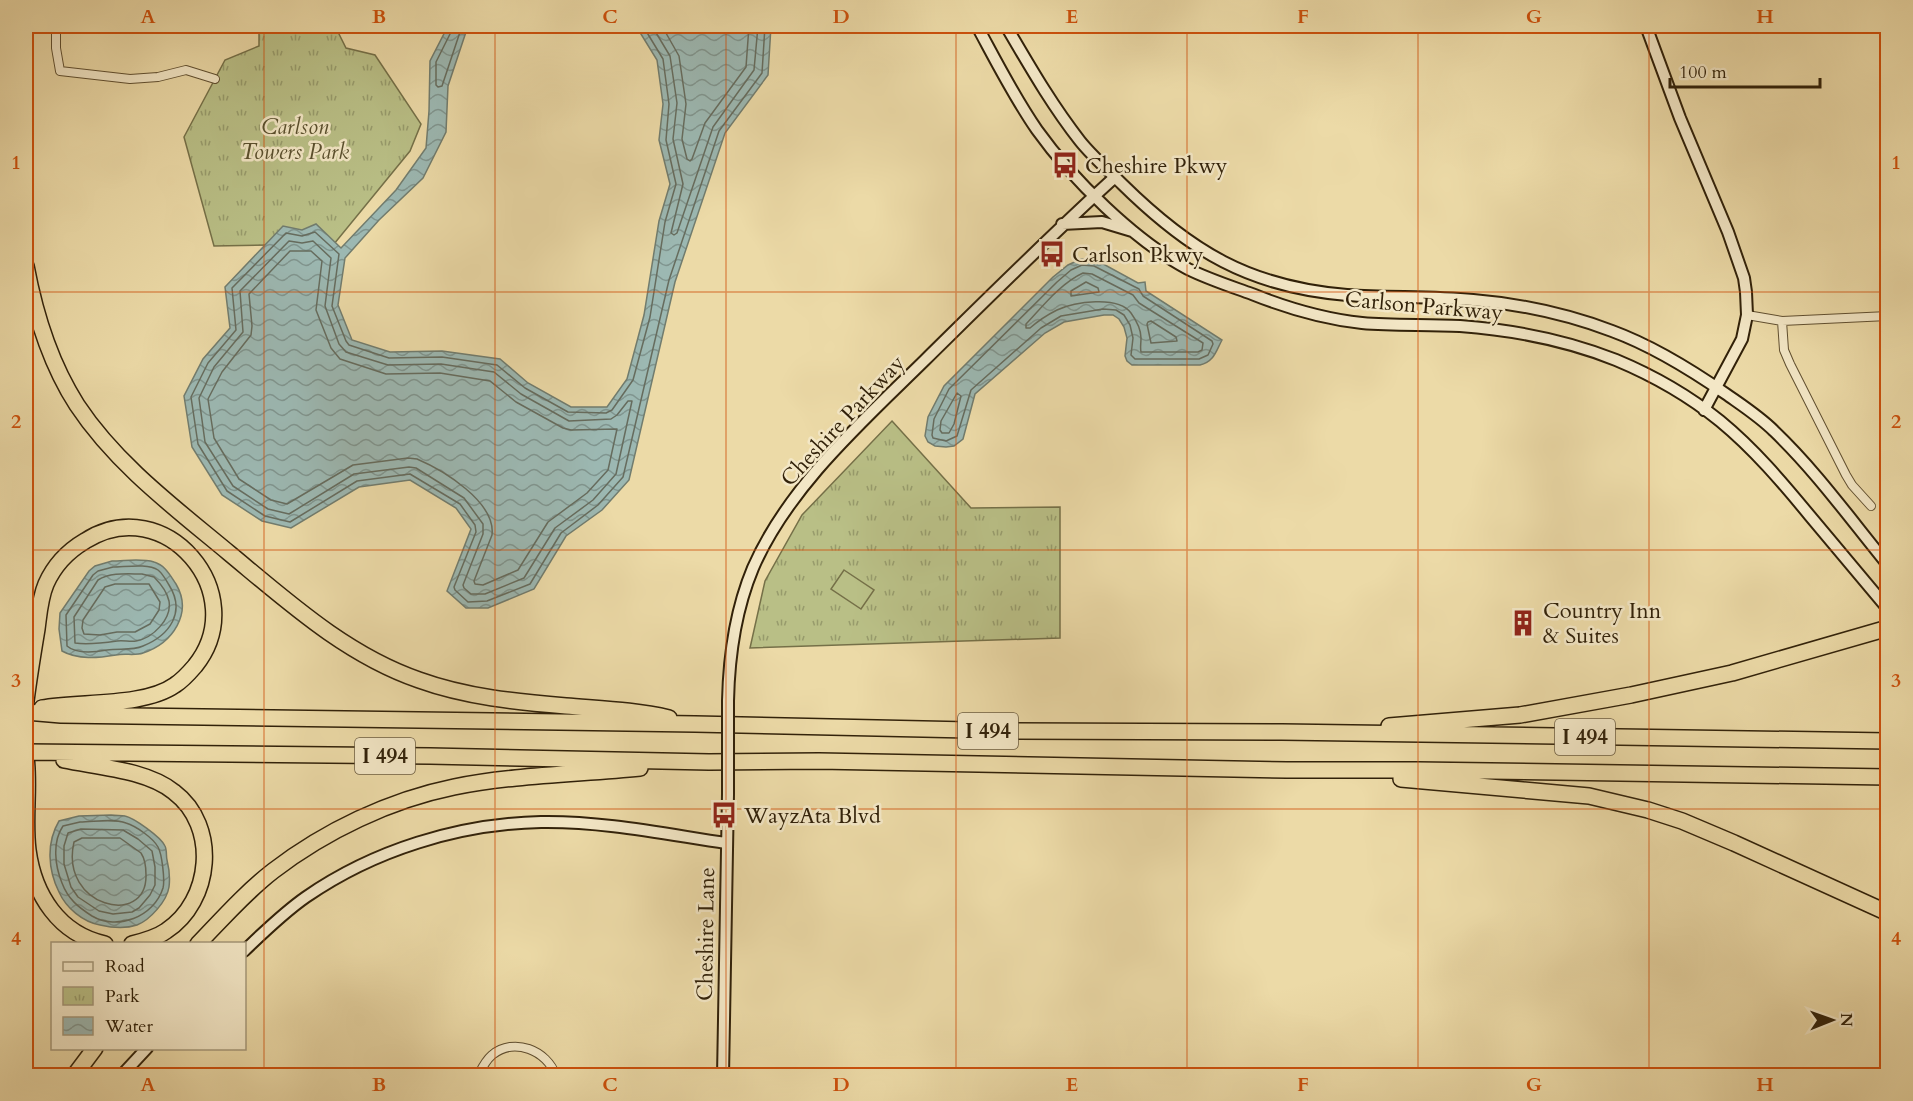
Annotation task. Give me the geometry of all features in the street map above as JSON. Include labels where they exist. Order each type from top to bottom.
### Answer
[{"type":"highway","points":[[26,266],[35,311],[50,353],[76,404],[102,439],[158,494],[308,618],[355,649],[397,672],[444,688],[512,701],[643,712],[695,724]]},
{"type":"highway","points":[[26,701],[42,596],[50,576],[64,558],[80,544],[98,534],[120,528],[154,531],[174,541],[201,568],[210,589],[213,629],[198,662],[185,677],[158,694],[62,710],[26,712]]},
{"type":"highway","points":[[1282,732],[1396,726],[1544,712],[1731,673],[1887,628]]},
{"type":"highway","name":"I 494","points":[[62,710],[1003,731],[1282,732],[1887,741]]},
{"type":"highway","points":[[99,942],[83,937],[60,920],[47,903],[38,885],[28,850],[26,754],[60,756],[154,780],[179,796],[198,822],[205,859],[199,889],[191,906],[164,933],[139,942]]},
{"type":"highway","name":"I 494","points":[[60,756],[819,761],[1287,770],[1887,777]]},
{"type":"highway","points":[[200,942],[260,882],[294,855],[349,824],[404,801],[476,783],[709,762]]},
{"type":"highway","points":[[1287,770],[1531,790],[1589,796],[1612,801],[1648,810],[1705,830],[1887,913]]},
{"type":"highway","points":[[74,1076],[94,1050]]},
{"type":"main road","name":"Carlson Parkway","points":[[977,26],[1010,87],[1037,130],[1060,159],[1109,211],[1165,255],[1202,276],[1302,312],[1361,323],[1467,327],[1543,337],[1625,365],[1657,380],[1704,410],[1744,442],[1767,465],[1887,609]]},
{"type":"main road","name":"Carlson Parkway","points":[[1006,26],[1038,82],[1082,143],[1149,210],[1200,250],[1269,281],[1329,293],[1472,300],[1548,310],[1632,339],[1682,364],[1756,416],[1793,450],[1887,565]]},
{"type":"main road","points":[[1646,26],[1680,118],[1728,232],[1746,292],[1747,315],[1742,339],[1704,410]]},
{"type":"main road","name":"Cheshire Parkway","points":[[728,794],[728,701],[732,642],[742,598],[753,568],[783,513],[833,451],[1062,224],[1115,177]]},
{"type":"main road","points":[[1062,224],[1102,222],[1137,233]]},
{"type":"main road","name":"Cheshire Lane","points":[[723,1076],[728,794]]},
{"type":"main road","points":[[246,949],[269,926],[306,897],[345,874],[403,848],[468,830],[503,824],[543,822],[587,824],[726,843]]},
{"type":"main road","points":[[122,1076],[145,1050]]},
{"type":"street","points":[[56,26],[56,48],[60,71],[130,79],[158,77],[186,70],[214,79]]},
{"type":"street","points":[[1747,315],[1782,321],[1887,316]]},
{"type":"street","points":[[1782,321],[1784,350],[1804,394],[1846,475],[1871,506]]},
{"type":"street","points":[[478,1076],[493,1054],[506,1048],[520,1047],[532,1049],[542,1056],[554,1070],[556,1076]]},
{"type":"green space","name":"Carlson Towers Park","points":[[259,26],[335,26],[346,48],[375,55],[421,124],[410,151],[334,244],[214,246],[184,137],[225,60],[259,46]]},
{"type":"green space","points":[[892,421],[971,508],[1060,507],[1060,638],[750,648],[765,581],[802,515]]},
{"type":"green space","points":[[844,570],[874,590],[861,609],[831,589]]},
{"type":"water","points":[[448,26],[468,26],[448,86],[446,132],[423,178],[379,220],[345,258],[338,305],[352,340],[390,352],[442,351],[500,359],[528,383],[571,407],[607,407],[627,379],[644,315],[659,221],[670,184],[659,140],[663,104],[657,60],[636,26],[771,26],[768,75],[725,133],[675,282],[629,480],[602,510],[566,536],[534,589],[488,608],[466,608],[447,591],[471,529],[456,508],[410,480],[359,487],[291,528],[262,521],[222,495],[192,447],[184,396],[203,359],[230,328],[225,287],[283,226],[302,230],[316,224],[341,248],[396,190],[426,148],[430,61]]},
{"type":"water","points":[[1081,259],[1096,260],[1138,283],[1145,282],[1146,291],[1222,340],[1214,355],[1205,364],[1200,365],[1132,365],[1125,356],[1127,338],[1124,327],[1113,315],[1064,322],[1045,333],[975,394],[963,439],[954,446],[946,447],[935,446],[928,442],[925,436],[928,417],[944,386],[1053,277],[1068,265]]},
{"type":"water","points":[[112,561],[149,561],[158,563],[164,568],[181,595],[181,616],[177,626],[163,642],[140,654],[88,658],[62,651],[59,629],[60,613],[89,571],[95,566]]},
{"type":"water","points":[[79,816],[129,817],[141,824],[163,842],[166,849],[169,870],[168,892],[147,919],[128,927],[105,926],[87,921],[76,913],[62,898],[55,884],[51,866],[50,847],[59,821]]},
{"type":"place","name":"Cheshire Pkwy","points":[[1065,165]]},
{"type":"place","name":"Carlson Pkwy","points":[[1052,254]]},
{"type":"place","name":"Country Inn & Suites","points":[[1523,623]]},
{"type":"place","name":"WayzAta Blvd","points":[[724,815]]}]
